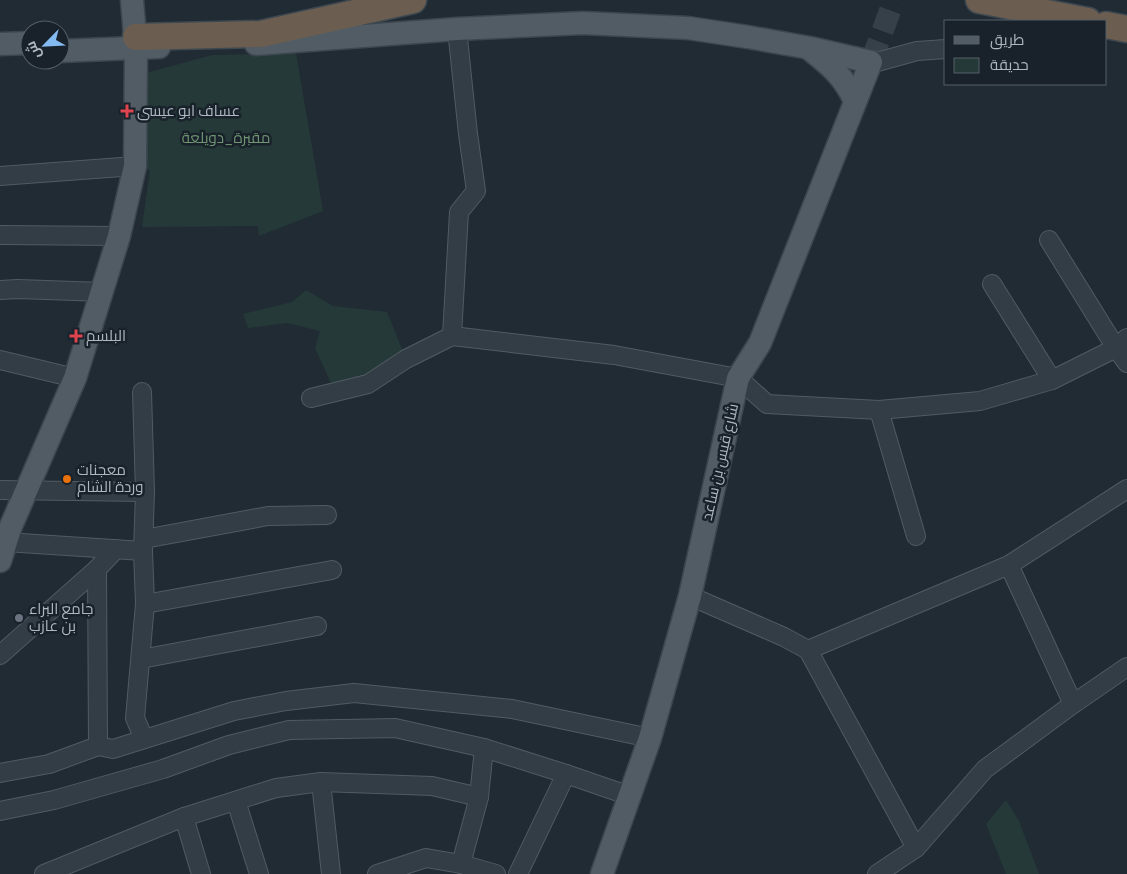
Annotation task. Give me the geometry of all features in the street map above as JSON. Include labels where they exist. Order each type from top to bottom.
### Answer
[{"type":"highway","points":[[136,42],[262,39],[413,0]]},
{"type":"highway","points":[[979,0],[1083,20]]},
{"type":"main road","points":[[4,539],[27,491],[75,378],[119,236],[135,166],[136,42],[132,0]]},
{"type":"main road","points":[[262,39],[583,23],[688,28],[810,48],[870,62]]},
{"type":"main road","points":[[70,41],[136,42]]},
{"type":"main road","points":[[70,50],[136,42]]},
{"type":"main road","points":[[810,48],[841,77],[855,102]]},
{"type":"main road","name":"شارع قيس بن ساعد","points":[[602,874],[650,738],[690,596],[738,378],[760,343],[870,62]]},
{"type":"street","points":[[452,336],[459,212],[476,191],[457,29]]},
{"type":"street","points":[[870,62],[877,62],[917,51],[944,49]]},
{"type":"street","points":[[0,176],[135,166]]},
{"type":"street","points":[[0,235],[119,236]]},
{"type":"street","points":[[1049,240],[1121,343],[1127,363]]},
{"type":"street","points":[[992,284],[1052,380]]},
{"type":"street","points":[[0,290],[103,292]]},
{"type":"street","points":[[311,398],[368,384],[406,359],[452,336],[614,355],[738,378],[767,404],[879,410],[980,401],[1052,380],[1121,343]]},
{"type":"street","points":[[0,360],[75,378]]},
{"type":"street","points":[[142,392],[145,492],[143,545],[145,604],[135,718],[144,739]]},
{"type":"street","points":[[879,410],[916,536]]},
{"type":"street","points":[[808,650],[1009,565],[1127,489]]},
{"type":"street","points":[[0,490],[145,492]]},
{"type":"street","points":[[4,539],[116,549],[143,545],[268,516],[327,515]]},
{"type":"street","points":[[0,655],[97,569],[116,549]]},
{"type":"street","points":[[1009,565],[1073,704]]},
{"type":"street","points":[[97,569],[98,746]]},
{"type":"street","points":[[145,604],[332,570]]},
{"type":"street","points":[[690,596],[784,637],[808,650],[916,848]]},
{"type":"street","points":[[141,659],[317,626]]},
{"type":"street","points":[[877,874],[916,848],[985,769],[1127,667]]},
{"type":"street","points":[[0,773],[49,764],[98,746],[113,749],[234,712],[286,701],[354,693],[512,709],[650,738]]},
{"type":"street","points":[[0,811],[63,797],[163,769],[229,745],[289,730],[395,728],[484,748],[630,796]]},
{"type":"street","points":[[462,864],[479,797],[484,748]]},
{"type":"street","points":[[518,874],[566,774]]},
{"type":"street","points":[[44,874],[184,817],[276,788],[321,782],[432,786],[479,797]]},
{"type":"street","points":[[321,782],[331,874]]},
{"type":"street","points":[[236,801],[259,874]]},
{"type":"street","points":[[184,817],[201,874]]},
{"type":"street","points":[[377,874],[426,858],[462,864],[496,874]]},
{"type":"green space","name":"مقبرة_دويلعة","points":[[296,53],[323,211],[259,236],[258,226],[142,227],[150,170],[135,166],[135,76],[212,55]]},
{"type":"green space","points":[[306,290],[333,306],[387,312],[406,359],[335,392],[315,348],[320,331],[287,323],[248,328],[243,314],[292,302]]},
{"type":"green space","points":[[1006,800],[1019,821],[1039,874],[1006,874],[986,824]]},
{"type":"tunnel","points":[[871,62],[894,0]]},
{"type":"place","name":"عساف ابو عيسى","points":[[127,111]]},
{"type":"place","name":"البلسم","points":[[76,336]]},
{"type":"place","name":"معجنات وردة الشام","points":[[67,479]]},
{"type":"place","name":"جامع البراء بن عازب","points":[[19,618]]}]
